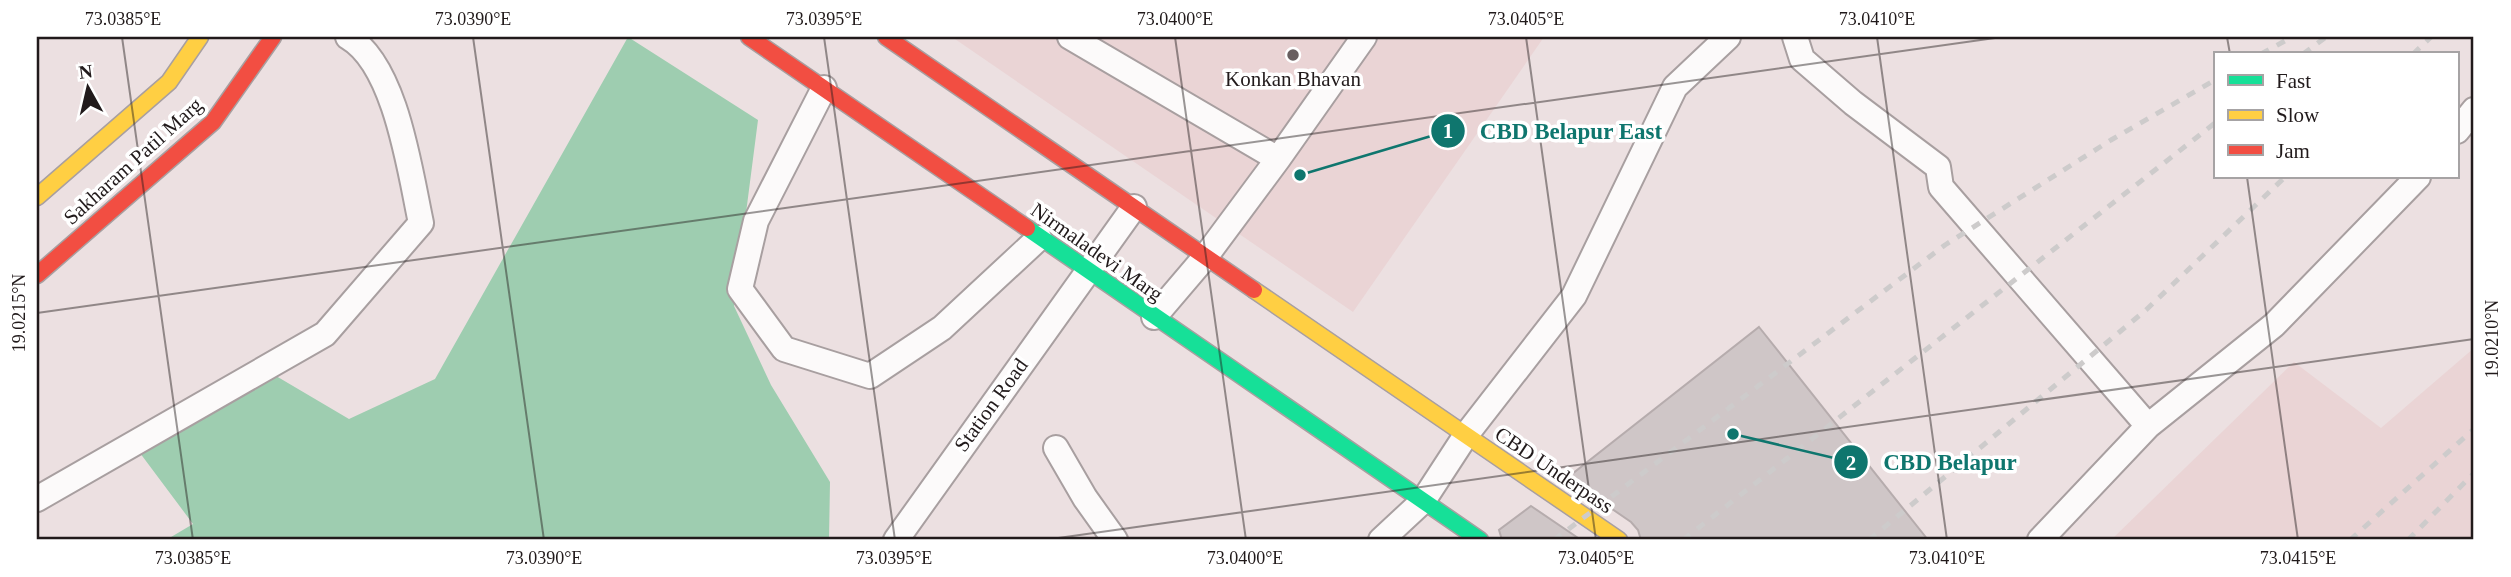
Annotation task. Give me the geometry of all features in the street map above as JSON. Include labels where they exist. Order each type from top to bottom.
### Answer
[{"type":"main road","name":"Sakharam Patil Marg","points":[[37,197],[169,82],[200,37]]},
{"type":"main road","name":"Sakharam Patil Marg","points":[[37,275],[213,122],[273,37]]},
{"type":"main road","name":"Nirmaladevi Marg","points":[[749,37],[1423,501]]},
{"type":"main road","points":[[886,37],[1466,435]]},
{"type":"main road","name":"CBD Underpass","points":[[1466,435],[1619,540]]},
{"type":"main road","points":[[1423,501],[1479,540]]},
{"type":"lane","points":[[37,499],[326,334],[421,223],[393,98],[360,44],[348,37]]},
{"type":"lane","points":[[1070,37],[1278,159]]},
{"type":"lane","points":[[1154,317],[1206,256],[1364,37]]},
{"type":"lane","points":[[1381,540],[1423,501],[1466,435],[1574,296],[1675,87],[1728,37]]},
{"type":"lane","points":[[1795,37],[1802,59],[1853,103],[1938,167],[1941,187],[2148,426]]},
{"type":"lane","points":[[824,88],[756,221],[740,289],[784,349],[870,376],[942,328],[1039,238]]},
{"type":"lane","points":[[2458,130],[2474,110]]},
{"type":"lane","points":[[2040,540],[2148,426],[2274,325],[2417,178]]},
{"type":"lane","name":"Station Road","points":[[897,540],[1134,207]]},
{"type":"lane","points":[[1056,448],[1085,498],[1115,540]]},
{"type":"shaded area","points":[[952,37],[1544,37],[1353,312]]},
{"type":"shaded area","points":[[2474,348],[2474,540],[2111,540],[2294,362],[2381,428]]},
{"type":"green space","points":[[628,37],[758,120],[734,306],[771,385],[830,482],[829,540],[166,540],[193,524],[140,453],[254,363],[349,419],[435,379]]},
{"type":"building","points":[[1759,327],[1928,540],[1641,540],[1638,530],[1631,522],[1567,478]]},
{"type":"building","points":[[1531,506],[1581,540],[1502,540],[1499,530]]},
{"type":"railway","points":[[2265,52],[2292,37]]},
{"type":"railway","points":[[2306,52],[2326,37]]},
{"type":"railway","points":[[2415,52],[2431,37]]},
{"type":"railway","points":[[1554,540],[1945,245],[2111,140],[2214,81]]},
{"type":"railway","points":[[1683,540],[2214,124]]},
{"type":"railway","points":[[1869,540],[2146,310],[2284,178]]},
{"type":"railway","points":[[2350,540],[2474,429]]},
{"type":"railway","points":[[2408,540],[2474,473]]},
{"type":"traffic: fast","points":[[1027,228],[1480,540]]},
{"type":"traffic: slow","points":[[37,197],[169,82],[200,37]]},
{"type":"traffic: slow","points":[[1254,290],[1619,540]]},
{"type":"traffic: jam","points":[[37,275],[213,122],[273,37]]},
{"type":"traffic: jam","points":[[749,37],[1027,228]]},
{"type":"traffic: jam","points":[[886,37],[1254,290]]},
{"type":"place","name":"Konkan Bhavan","points":[[1293,55]]},
{"type":"place","name":"CBD Belapur East","points":[[1300,175]]},
{"type":"place","name":"CBD Belapur","points":[[1733,434]]}]
